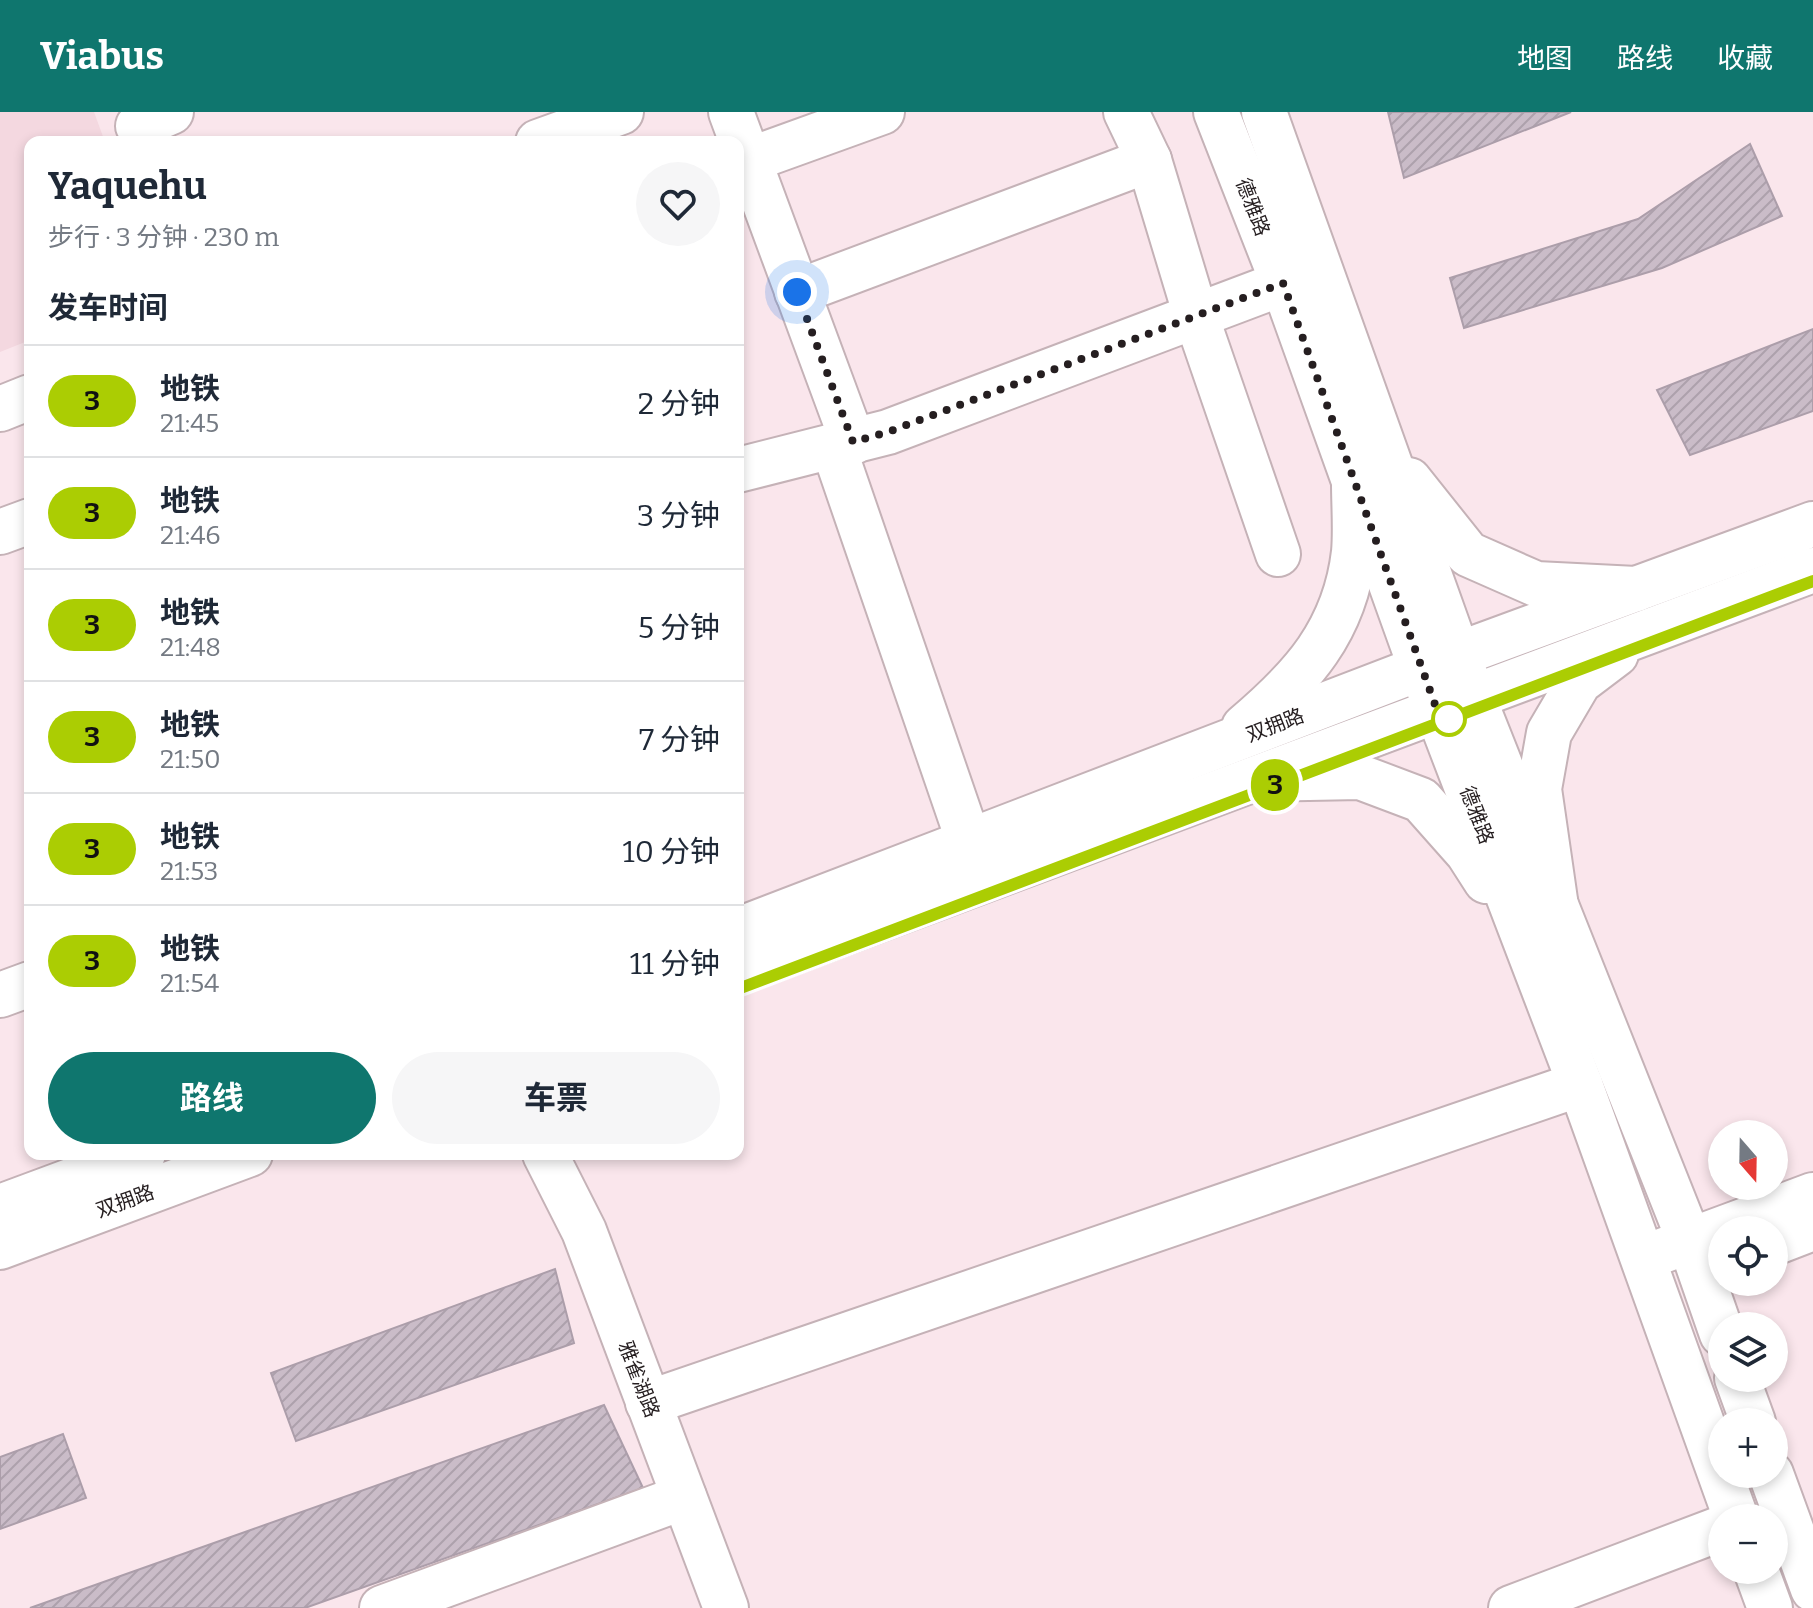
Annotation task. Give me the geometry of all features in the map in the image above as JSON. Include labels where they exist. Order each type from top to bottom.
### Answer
[{"type":"street","points":[[555,136],[621,112]]},
{"type":"street","points":[[731,112],[740,136]]},
{"type":"street","points":[[749,160],[882,112]]},
{"type":"street","points":[[1126,112],[1149,160],[1196,316],[1278,554]]},
{"type":"street","name":"德雅路","points":[[1216,112],[1283,283],[1354,483],[1439,662],[1455,704],[1523,936],[1580,1084],[1731,1504]]},
{"type":"street","name":"德雅路","points":[[1264,112],[1383,446],[1439,662]]},
{"type":"street","points":[[744,147],[797,292],[969,842]]},
{"type":"street","points":[[797,292],[1149,160]]},
{"type":"street","points":[[744,469],[888,432],[1283,283]]},
{"type":"street","points":[[0,409],[24,399]]},
{"type":"street","points":[[1383,446],[1468,554],[1536,584],[1636,589]]},
{"type":"street","points":[[1222,746],[1301,675],[1327,639],[1345,591],[1354,551],[1354,483]]},
{"type":"street","points":[[0,532],[24,523]]},
{"type":"street","name":"双拥路","points":[[744,928],[1439,662],[1813,524]]},
{"type":"street","points":[[744,970],[1813,570]]},
{"type":"street","points":[[1556,907],[1539,789],[1549,733],[1579,682],[1647,632]]},
{"type":"street","name":"德雅路","points":[[1455,704],[1556,907],[1704,1258],[1717,1312]]},
{"type":"street","points":[[1252,780],[1360,777],[1421,800],[1468,853],[1523,936]]},
{"type":"street","points":[[0,995],[24,986]]},
{"type":"street","points":[[648,1403],[1580,1084]]},
{"type":"street","name":"双拥路","points":[[0,1207],[127,1160]]},
{"type":"street","name":"双拥路","points":[[0,1247],[234,1160]]},
{"type":"street","name":"雅雀湖路","points":[[548,1160],[584,1231],[726,1608]]},
{"type":"street","points":[[1646,1272],[1704,1258],[1813,1195]]},
{"type":"street","points":[[1788,1238],[1813,1228]]},
{"type":"street","points":[[382,1608],[684,1497]]},
{"type":"street","points":[[1767,1499],[1813,1589]]},
{"type":"street","points":[[1511,1608],[1708,1533]]},
{"type":"street","points":[[1761,1584],[1770,1608]]},
{"type":"shaded area","points":[[0,112],[94,112],[103,136],[24,136],[24,342],[0,352]]},
{"type":"building","points":[[1388,112],[1571,112],[1404,178]]},
{"type":"building","points":[[1750,144],[1782,216],[1662,268],[1464,328],[1450,278],[1638,219]]},
{"type":"building","points":[[1813,329],[1813,411],[1690,455],[1657,390]]},
{"type":"building","points":[[555,1269],[574,1343],[296,1441],[271,1373]]},
{"type":"building","points":[[604,1405],[643,1488],[305,1608],[30,1608]]},
{"type":"building","points":[[63,1434],[86,1498],[0,1529],[0,1457]]},
{"type":"metro line","name":"3","points":[[744,987],[1813,581]]},
{"type":"route","points":[[797,292],[853,442],[888,432],[1283,283],[1437,710],[1449,719]]}]
